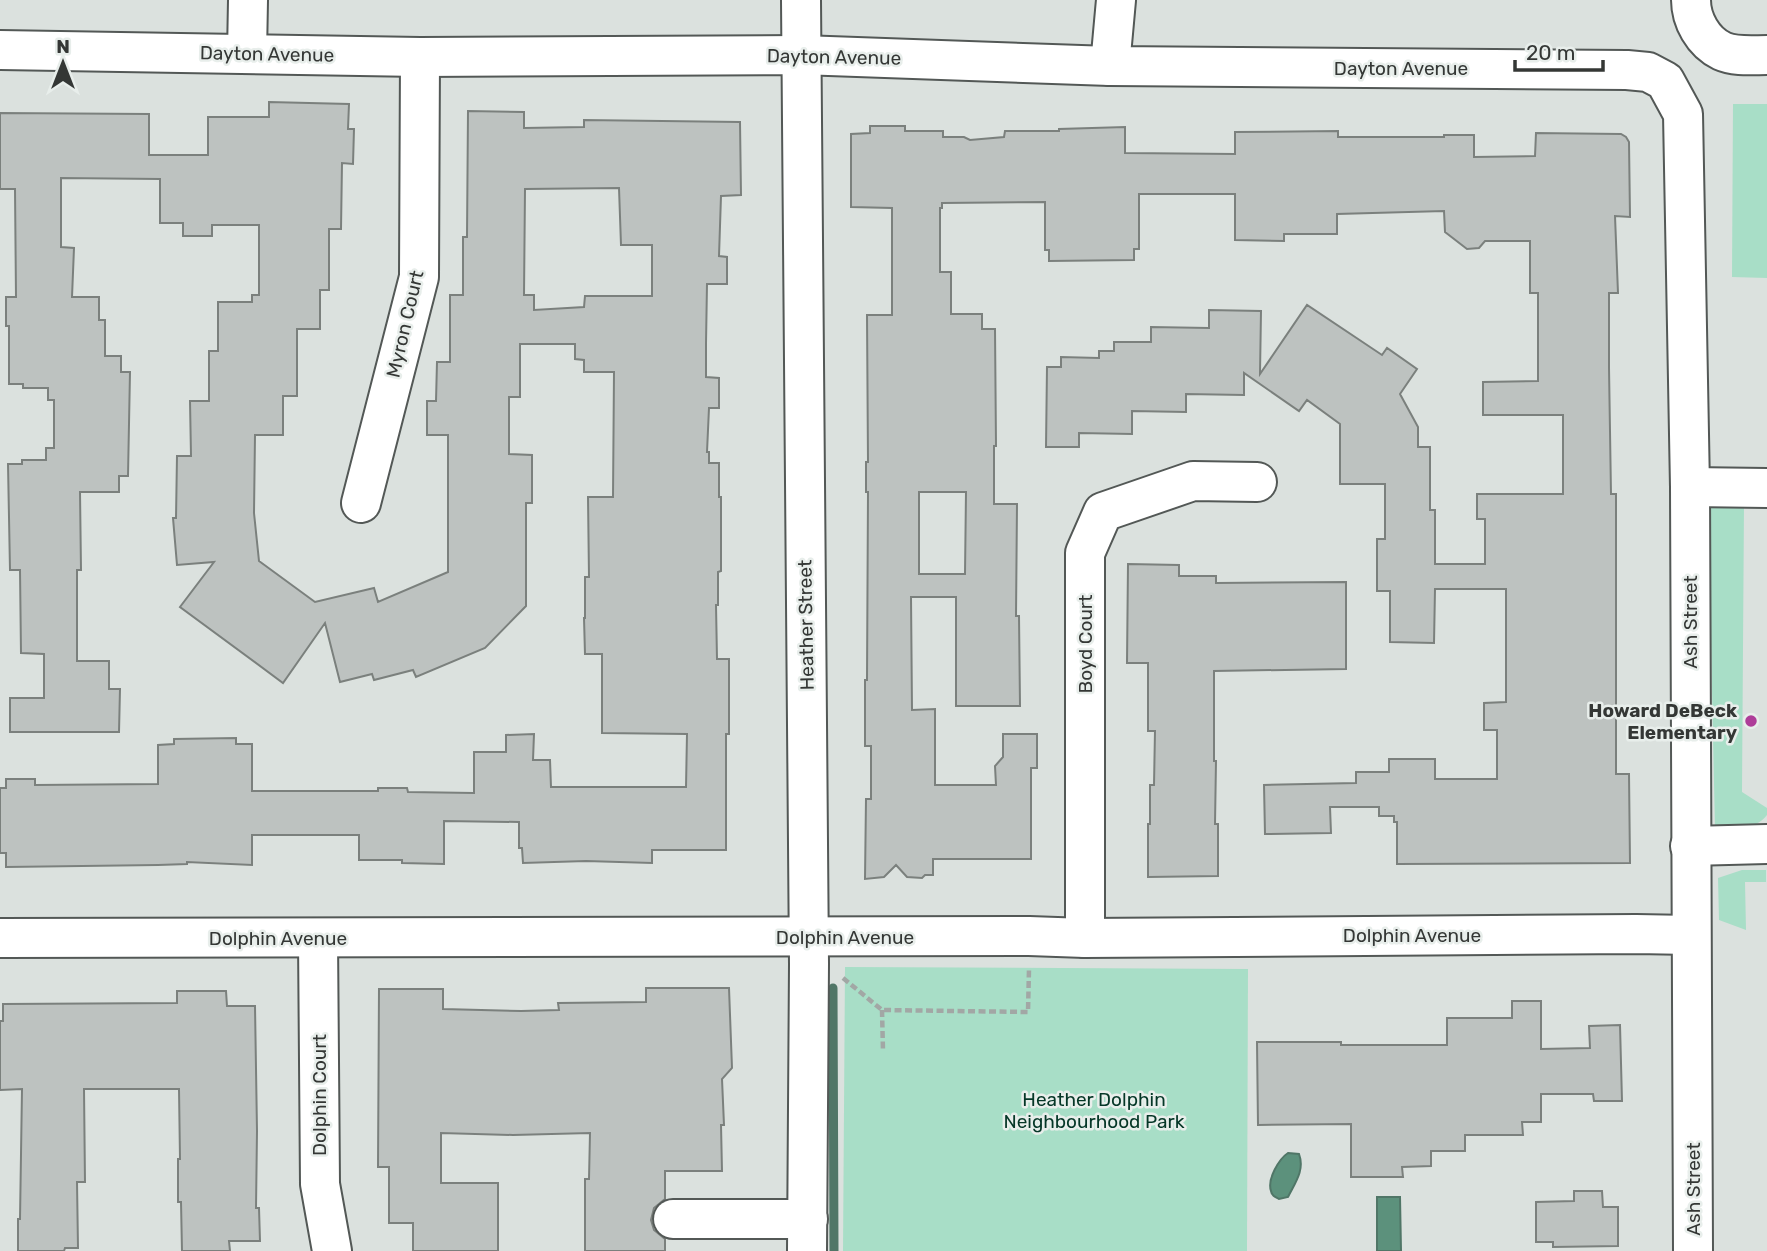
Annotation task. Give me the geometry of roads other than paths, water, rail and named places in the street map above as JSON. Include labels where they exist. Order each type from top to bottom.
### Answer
[{"type":"street","points":[[247,54],[248,0]]},
{"type":"street","name":"Heather Street","points":[[801,0],[809,937],[808,1235]]},
{"type":"street","points":[[1110,66],[1116,0]]},
{"type":"street","points":[[1691,6],[1700,32],[1723,52],[1767,55]]},
{"type":"street","name":"Dayton Avenue","points":[[0,50],[420,57],[801,55],[1110,66],[1627,70],[1648,72],[1665,81]]},
{"type":"street","name":"Myron Court","points":[[361,503],[419,277],[420,57]]},
{"type":"street","name":"Ash Street","points":[[1665,81],[1682,114],[1690,487],[1693,1251]]},
{"type":"street","name":"Boyd Court","points":[[1085,938],[1085,553],[1103,512],[1193,481],[1257,482]]},
{"type":"street","points":[[1690,487],[1767,488]]},
{"type":"street","points":[[1690,846],[1767,844]]},
{"type":"street","name":"Dolphin Avenue","points":[[0,938],[1691,935]]},
{"type":"street","name":"Dolphin Court","points":[[318,938],[320,1184],[332,1251]]},
{"type":"street","points":[[673,1219],[808,1235]]},
{"type":"waterway","points":[[833,988],[834,1251]]},
{"type":"place","name":"Howard DeBeck Elementary","points":[[1751,721]]},
{"type":"park label","name":"Heather Dolphin Neighbourhood Park","points":[[1094,1110]]}]
